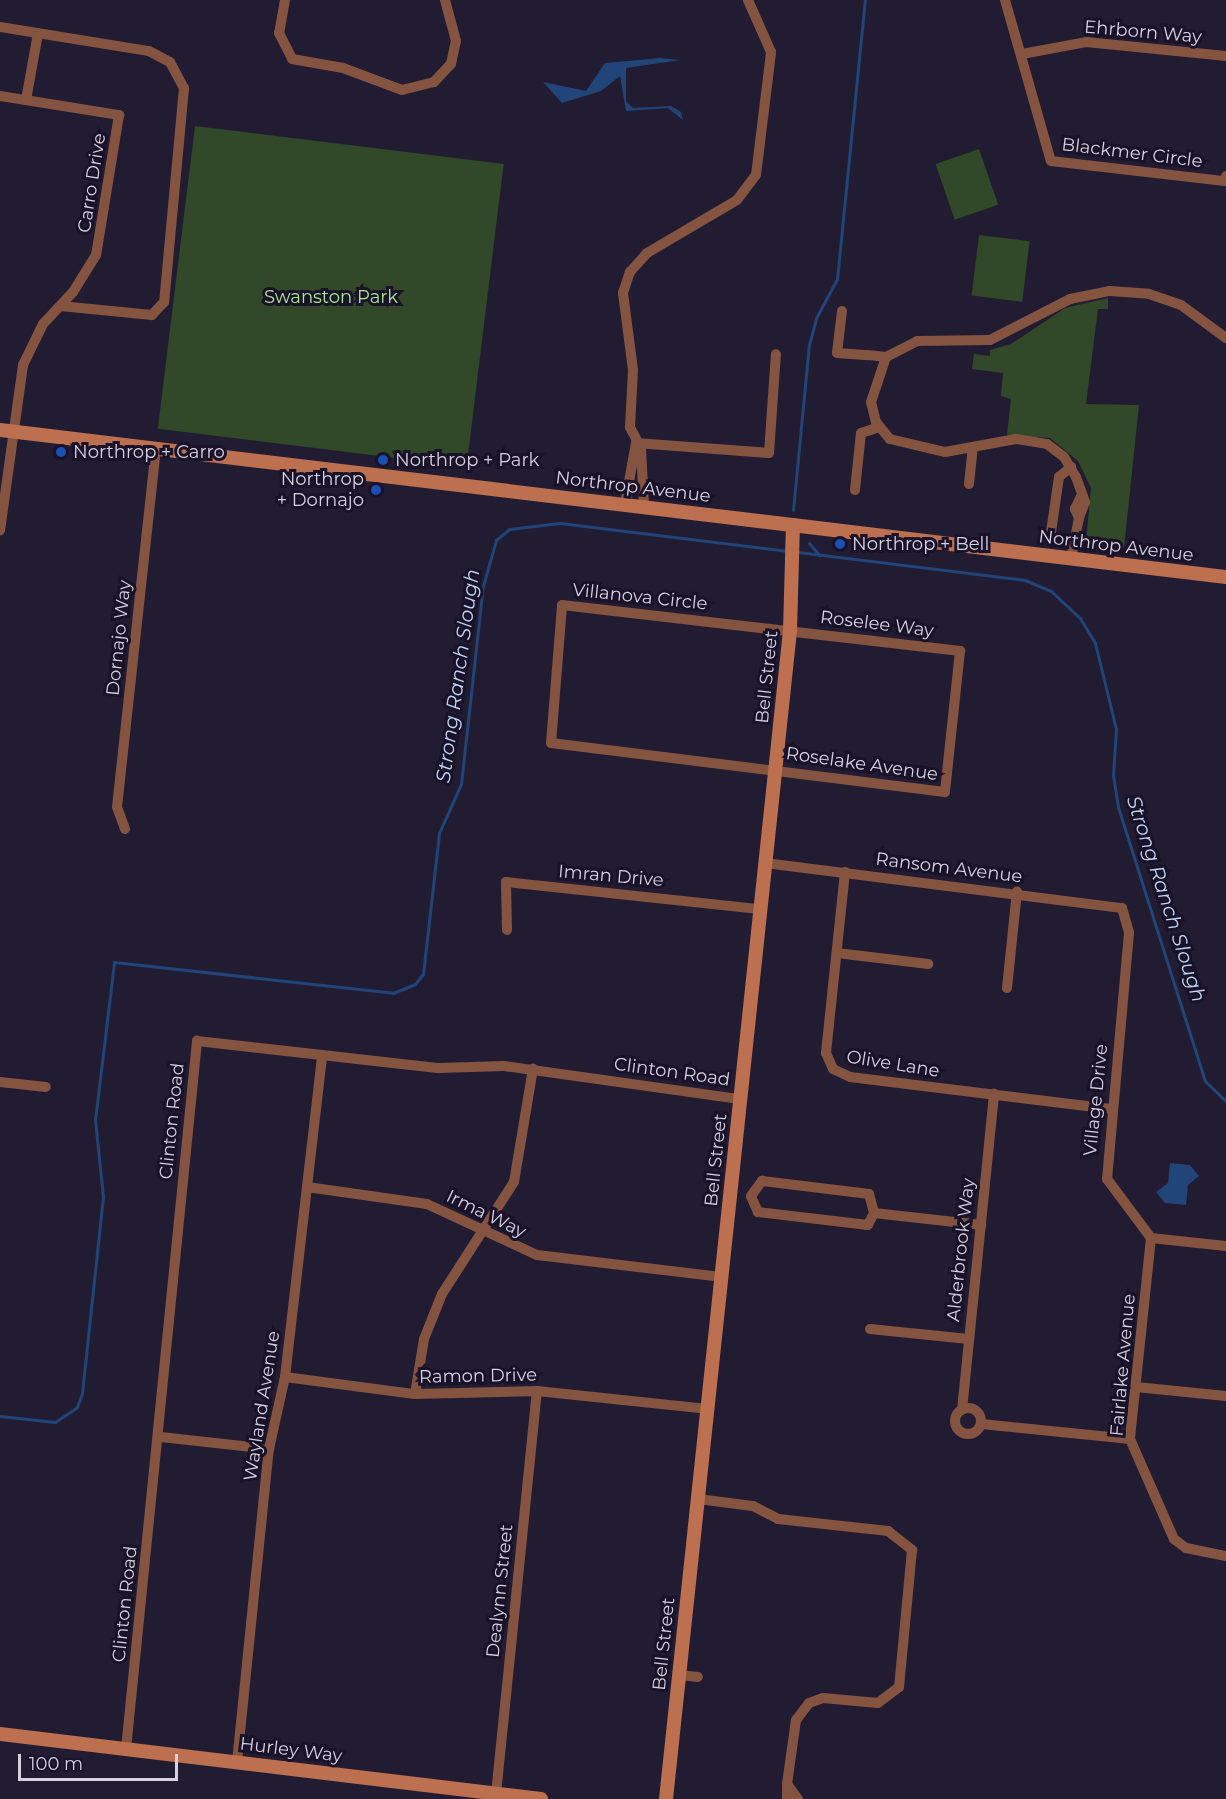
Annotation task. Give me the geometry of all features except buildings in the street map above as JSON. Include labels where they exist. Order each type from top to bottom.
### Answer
[{"type":"street","points":[[285,0],[279,33],[292,59],[343,68],[402,90],[434,82],[451,64],[456,41],[445,0]]},
{"type":"street","points":[[644,506],[637,468],[636,442],[630,427],[633,370],[623,312],[625,283],[646,253],[745,193],[760,160],[771,52],[748,0]]},
{"type":"street","name":"Blackmer Circle","points":[[1005,0],[1051,161],[1225,181],[1226,176]]},
{"type":"street","points":[[0,27],[149,51],[180,76],[186,101],[165,302],[152,315],[60,306]]},
{"type":"street","points":[[26,100],[38,33]]},
{"type":"street","name":"Ehrborn Way","points":[[1022,54],[1086,42],[1226,56]]},
{"type":"street","name":"Carro Drive","points":[[0,96],[119,115],[101,240],[86,274],[60,306],[26,356],[6,431],[0,530]]},
{"type":"street","points":[[842,311],[837,353],[886,357],[917,341],[999,338],[1070,299],[1110,291],[1149,294],[1181,305],[1226,338]]},
{"type":"street","points":[[636,442],[769,453],[776,354]]},
{"type":"street","points":[[886,357],[871,392],[879,427],[910,448],[973,448],[1016,439],[1039,441],[1071,467],[1085,502],[1079,518],[1071,559]]},
{"type":"street","points":[[855,490],[861,433],[879,427]]},
{"type":"street","name":"Northrop Avenue","points":[[6,431],[644,506],[1226,578]]},
{"type":"street","points":[[969,484],[973,448]]},
{"type":"street","name":"Dornajo Way","points":[[125,830],[117,807],[156,449]]},
{"type":"street","points":[[1051,532],[1059,477],[1071,467]]},
{"type":"street","points":[[625,504],[637,468]]},
{"type":"street","name":"Bell Street","points":[[666,1799],[790,631],[790,562],[793,525]]},
{"type":"street","name":"Villanova Circle","points":[[775,769],[551,743],[562,605],[790,631]]},
{"type":"street","name":"Roselee Way","points":[[790,631],[960,651],[945,792]]},
{"type":"street","name":"Roselake Avenue","points":[[775,769],[945,792]]},
{"type":"street","name":"Ransom Avenue","points":[[765,863],[1113,903],[1126,913]]},
{"type":"street","name":"Olive Lane","points":[[845,872],[826,1053],[833,1069],[849,1077],[1111,1109]]},
{"type":"street","name":"Imran Drive","points":[[507,930],[506,882],[760,909]]},
{"type":"street","points":[[1007,988],[1017,892]]},
{"type":"street","name":"Village Drive","points":[[1126,913],[1129,933],[1111,1109],[1107,1179],[1151,1238]]},
{"type":"street","points":[[837,953],[928,964]]},
{"type":"street","name":"Clinton Road","points":[[126,1749],[160,1437],[159,1389],[197,1041],[439,1068],[533,1069],[741,1099]]},
{"type":"street","name":"Wayland Avenue","points":[[237,1762],[269,1449],[285,1377],[322,1055]]},
{"type":"street","points":[[415,1394],[432,1316],[484,1232],[520,1166],[533,1069]]},
{"type":"street","points":[[0,1082],[46,1087]]},
{"type":"street","name":"Alderbrook Way","points":[[982,1424],[973,1434],[960,1432],[955,1421],[962,1410],[994,1095]]},
{"type":"street","points":[[762,1181],[869,1194],[874,1213],[868,1225],[758,1212],[751,1196],[762,1181]]},
{"type":"street","name":"Irma Way","points":[[307,1187],[427,1204],[537,1255],[722,1277]]},
{"type":"street","points":[[730,1193],[751,1196]]},
{"type":"street","points":[[874,1213],[981,1225]]},
{"type":"street","points":[[1151,1238],[1226,1246]]},
{"type":"street","name":"Fairlake Avenue","points":[[1151,1238],[1130,1439],[1174,1539],[1196,1552],[1226,1556]]},
{"type":"street","points":[[870,1329],[968,1339]]},
{"type":"street","name":"Ramon Drive","points":[[285,1377],[415,1394],[537,1390],[707,1409]]},
{"type":"street","points":[[1136,1387],[1226,1396]]},
{"type":"street","name":"Dealynn Street","points":[[496,1794],[537,1390]]},
{"type":"street","name":"Alderbrook Way","points":[[962,1410],[978,1412],[982,1424]]},
{"type":"street","name":"Alderbrook Way","points":[[982,1424],[1130,1439]]},
{"type":"street","points":[[160,1437],[269,1449]]},
{"type":"street","points":[[698,1499],[753,1506],[778,1519],[888,1531],[912,1550],[899,1687],[878,1703],[823,1698],[809,1703],[796,1720],[787,1799]]},
{"type":"street","points":[[679,1675],[698,1677]]},
{"type":"street","name":"Hurley Way","points":[[0,1734],[541,1799]]},
{"type":"street","points":[[787,1784],[798,1799]]},
{"type":"green space","name":"Swanston Park","points":[[195,126],[504,164],[467,467],[158,429]]},
{"type":"green space","points":[[979,149],[998,205],[955,220],[936,164]]},
{"type":"green space","points":[[979,235],[1030,241],[1022,302],[972,296]]},
{"type":"green space","points":[[1108,298],[1108,309],[1098,309],[1086,404],[1139,405],[1124,548],[1086,543],[1091,488],[1078,461],[1050,438],[1007,435],[1011,399],[1001,396],[1003,373],[972,369],[974,354],[990,356],[990,350],[1011,344],[1065,308]]},
{"type":"water","points":[[660,58],[680,60],[626,68],[626,101],[633,108],[671,106],[681,112],[683,120],[668,108],[626,111],[620,76],[601,91],[562,103],[543,82],[586,91],[605,63]]},
{"type":"water","points":[[1170,1163],[1190,1165],[1199,1176],[1188,1185],[1186,1205],[1165,1203],[1156,1192],[1168,1183]]},
{"type":"waterway","points":[[793,510],[809,345],[816,318],[837,279],[865,0]]},
{"type":"waterway","name":"Strong Ranch Slough","points":[[0,1416],[55,1422],[77,1407],[82,1393],[103,1197],[95,1120],[114,962],[393,993],[415,984],[423,974],[439,833],[461,784],[483,586],[496,540],[509,529],[560,523],[788,551]]},
{"type":"waterway","points":[[809,543],[819,555]]},
{"type":"waterway","name":"Strong Ranch Slough","points":[[798,552],[1025,580],[1051,591],[1080,618],[1095,643],[1116,729],[1113,775],[1118,807],[1205,1081],[1226,1101]]},
{"type":"place","name":"Northrop + Carro","points":[[61,452]]},
{"type":"place","name":"Northrop + Park","points":[[383,460]]},
{"type":"place","name":"Northrop + Dornajo","points":[[376,490]]},
{"type":"place","name":"Northrop + Bell","points":[[840,544]]}]
